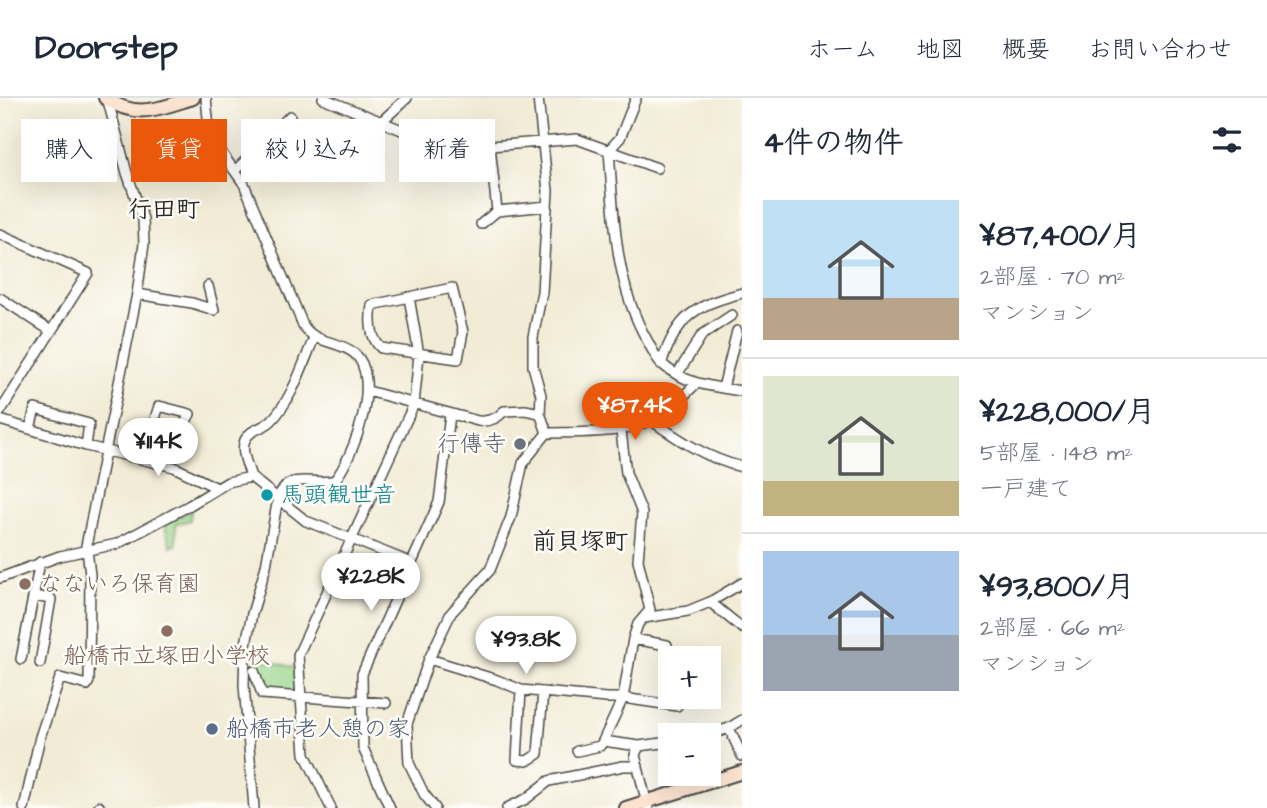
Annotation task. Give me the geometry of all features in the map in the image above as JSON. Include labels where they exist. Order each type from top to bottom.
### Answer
[{"type":"street","points":[[107,99],[130,110],[144,112],[193,98]]},
{"type":"street","points":[[206,98],[212,136],[236,170],[303,325],[314,338],[342,346],[358,357],[365,373],[368,391],[349,454],[335,480],[293,481],[282,489],[278,498],[266,566],[245,649],[244,685],[254,808]]},
{"type":"street","points":[[323,98],[377,119]]},
{"type":"street","points":[[384,119],[407,98]]},
{"type":"street","points":[[538,98],[544,142],[547,206],[542,292],[533,337],[533,366],[541,395],[540,413],[547,433]]},
{"type":"street","points":[[608,150],[620,138],[636,98]]},
{"type":"street","points":[[24,808],[40,737],[60,678],[87,684],[89,681],[90,575],[86,551],[137,294],[144,244],[143,219],[127,173],[107,99]]},
{"type":"street","points":[[236,170],[290,116]]},
{"type":"street","points":[[495,146],[577,139],[657,168]]},
{"type":"street","points":[[608,150],[617,251],[626,291],[639,325],[661,364],[696,384],[742,391]]},
{"type":"street","points":[[494,182],[496,211]]},
{"type":"street","points":[[481,224],[496,211],[547,206]]},
{"type":"street","points":[[0,234],[88,273],[0,412]]},
{"type":"street","points":[[137,294],[192,303],[214,310],[208,286]]},
{"type":"street","points":[[452,288],[463,332],[458,359],[419,355],[381,348],[376,343],[369,321],[372,304],[452,288]]},
{"type":"street","points":[[661,364],[668,344],[690,314],[708,303],[742,293]]},
{"type":"street","points":[[331,808],[305,754],[298,655],[414,404],[419,355],[409,297]]},
{"type":"street","points":[[0,298],[51,331]]},
{"type":"street","points":[[678,373],[702,335],[732,315]]},
{"type":"street","points":[[723,388],[737,331]]},
{"type":"street","points":[[314,338],[295,385],[271,421],[253,430],[246,439],[244,453],[251,477],[306,521],[412,563]]},
{"type":"street","points":[[435,808],[424,794],[409,763],[407,724],[429,659],[451,612],[490,570],[511,517],[523,463],[547,433],[621,431],[651,420],[669,409],[696,384]]},
{"type":"street","points":[[368,391],[450,415],[487,422],[499,417],[504,411],[525,410],[540,413]]},
{"type":"street","points":[[137,457],[159,407],[190,414],[163,464]]},
{"type":"street","points":[[30,429],[35,409],[89,424],[86,446]]},
{"type":"street","points":[[390,808],[363,748],[361,701],[364,664],[439,502],[450,415]]},
{"type":"street","points":[[0,420],[86,446],[163,464],[217,488]]},
{"type":"street","points":[[651,420],[673,436],[719,461],[742,467]]},
{"type":"street","points":[[577,751],[600,746],[603,741],[623,698],[638,624],[650,610],[638,560],[642,513],[626,473],[621,431]]},
{"type":"street","points":[[0,578],[40,562],[117,544],[228,482],[251,477]]},
{"type":"street","points":[[20,659],[40,562]]},
{"type":"street","points":[[644,618],[688,611],[710,602],[742,583]]},
{"type":"street","points":[[34,596],[51,599],[40,663]]},
{"type":"street","points":[[710,602],[742,628]]},
{"type":"street","points":[[633,639],[667,645]]},
{"type":"street","points":[[429,659],[521,690],[658,703]]},
{"type":"street","points":[[254,671],[262,694],[386,703]]},
{"type":"street","points":[[521,690],[517,760],[527,761],[538,754],[543,692]]},
{"type":"street","points":[[721,731],[742,720]]},
{"type":"street","points":[[729,728],[742,756]]},
{"type":"street","points":[[603,741],[639,746],[658,744]]},
{"type":"street","points":[[639,746],[635,755],[647,804]]},
{"type":"street","points":[[507,808],[526,799],[549,781],[623,766],[638,766]]},
{"type":"street","points":[[626,808],[647,804],[742,772]]},
{"type":"green space","points":[[191,511],[190,520],[176,524],[176,545],[171,547],[164,523]]},
{"type":"green space","points":[[258,658],[296,668],[297,695],[263,692],[256,668]]},
{"type":"place","name":"行傳寺","points":[[520,444]]},
{"type":"place","name":"馬頭観世音","points":[[267,495]]},
{"type":"place","name":"なないろ保育園","points":[[25,584]]},
{"type":"place","name":"船橋市立塚田小学校","points":[[167,631]]},
{"type":"place","name":"船橋市老人憩の家","points":[[212,729]]},
{"type":"district","name":"行田町","points":[[164,210]]},
{"type":"district","name":"前貝塚町","points":[[580,542]]}]
